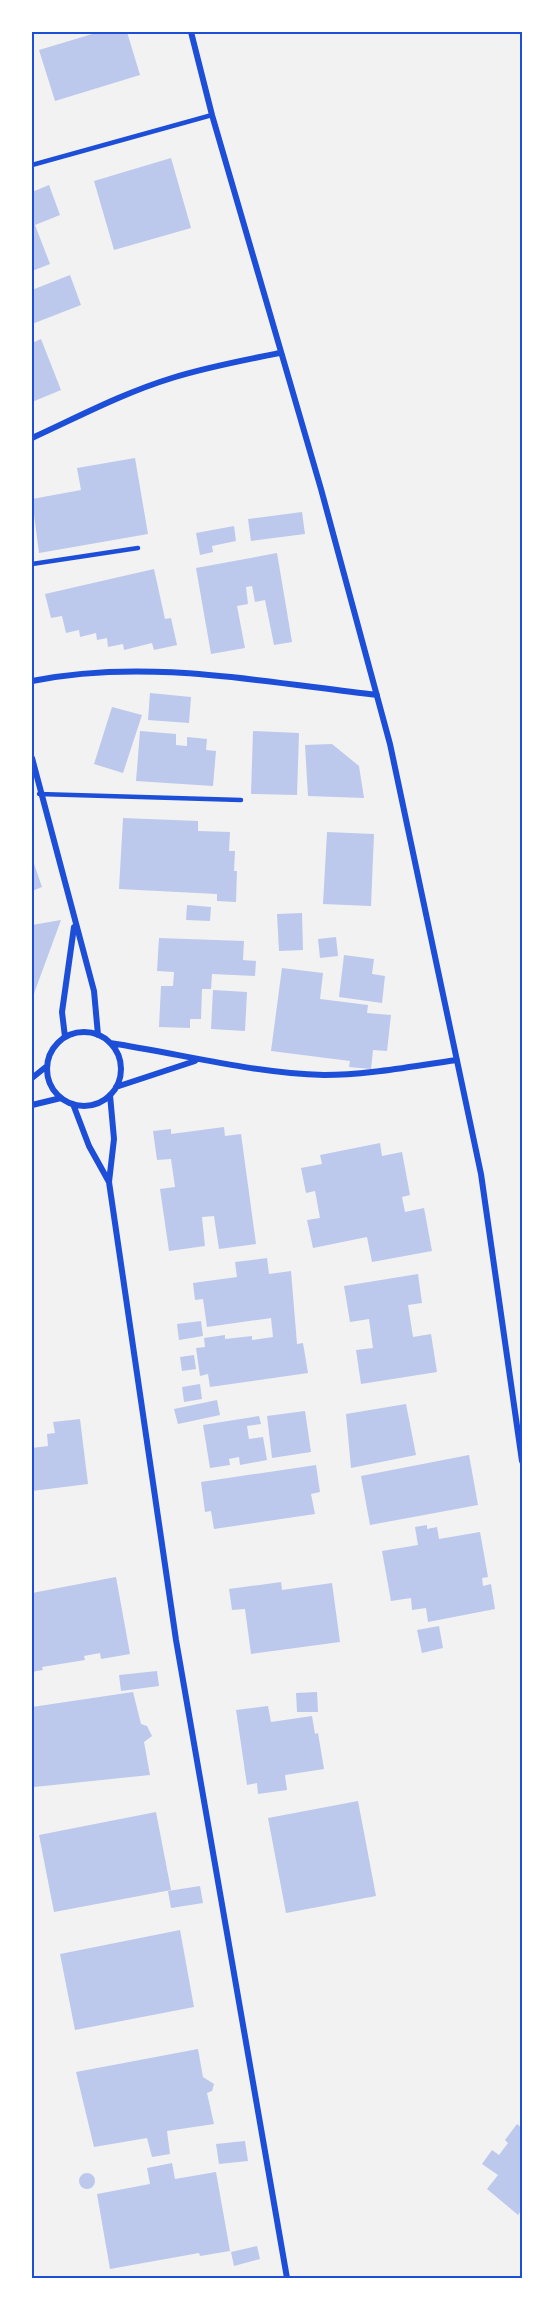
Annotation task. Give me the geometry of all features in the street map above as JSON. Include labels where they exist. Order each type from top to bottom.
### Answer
[{"type":"street","points":[[191,32],[212,115],[390,744],[481,1174],[522,1461]]},
{"type":"street","points":[[32,438],[128,394],[171,378],[220,364],[280,353]]},
{"type":"street","points":[[32,681],[103,670],[188,673],[377,695]]},
{"type":"street","points":[[32,759],[39,794],[94,991],[98,1035]]},
{"type":"street","points":[[65,1037],[62,1012],[74,923]]},
{"type":"street","points":[[110,1043],[121,1064],[116,1088],[110,1095],[93,1105],[73,1104],[61,1098],[50,1083],[47,1066],[53,1050],[65,1037],[81,1032],[98,1035],[110,1043],[158,1050],[196,1061],[266,1071],[326,1075],[389,1070],[457,1060]]},
{"type":"street","points":[[116,1088],[196,1061]]},
{"type":"street","points":[[32,1078],[47,1066]]},
{"type":"street","points":[[110,1095],[114,1139],[109,1182],[177,1640],[287,2278]]},
{"type":"street","points":[[32,1105],[61,1098]]},
{"type":"street","points":[[73,1104],[89,1146],[109,1182]]},
{"type":"lane","points":[[32,165],[212,115]]},
{"type":"lane","points":[[32,564],[138,548]]},
{"type":"lane","points":[[39,794],[240,800]]},
{"type":"building","points":[[99,32],[127,32],[140,75],[55,101],[39,50]]},
{"type":"building","points":[[171,158],[191,228],[114,250],[94,181]]},
{"type":"building","points":[[49,185],[60,215],[35,225],[50,264],[32,271],[32,192]]},
{"type":"building","points":[[70,275],[81,305],[32,324],[32,290]]},
{"type":"building","points":[[41,339],[61,390],[32,402],[32,343]]},
{"type":"building","points":[[135,458],[148,534],[39,553],[32,499],[81,490],[77,468]]},
{"type":"building","points":[[302,512],[305,534],[251,541],[248,519]]},
{"type":"building","points":[[234,526],[236,541],[212,546],[213,552],[200,555],[196,533]]},
{"type":"building","points":[[277,553],[292,642],[274,645],[265,600],[255,602],[252,586],[246,587],[248,604],[237,606],[245,648],[211,654],[196,568]]},
{"type":"building","points":[[154,569],[165,619],[171,618],[177,645],[154,650],[152,643],[124,650],[123,644],[108,647],[107,638],[97,640],[96,633],[80,637],[79,630],[66,633],[62,616],[51,618],[45,594]]},
{"type":"building","points":[[150,693],[191,697],[189,723],[148,720]]},
{"type":"building","points":[[112,707],[142,715],[123,773],[94,764]]},
{"type":"building","points":[[140,731],[176,734],[176,745],[187,746],[187,737],[207,739],[206,750],[216,751],[213,786],[136,781]]},
{"type":"building","points":[[253,731],[299,733],[297,795],[251,794]]},
{"type":"building","points":[[332,744],[359,766],[364,798],[308,796],[305,745]]},
{"type":"building","points":[[123,818],[198,821],[198,831],[230,832],[229,851],[235,851],[234,871],[237,871],[236,902],[217,901],[217,894],[119,889]]},
{"type":"building","points":[[327,832],[374,834],[371,906],[323,904]]},
{"type":"building","points":[[32,858],[42,887],[32,891]]},
{"type":"building","points":[[187,905],[211,907],[210,921],[186,920]]},
{"type":"building","points":[[302,913],[303,950],[279,951],[277,914]]},
{"type":"building","points":[[61,920],[32,999],[32,925]]},
{"type":"building","points":[[336,937],[338,956],[320,958],[318,939]]},
{"type":"building","points":[[159,938],[244,941],[243,960],[256,961],[255,976],[212,974],[211,989],[202,989],[201,1019],[190,1019],[190,1028],[159,1027],[161,986],[173,986],[174,972],[157,971]]},
{"type":"building","points":[[344,955],[374,959],[372,974],[385,976],[382,1003],[339,997]]},
{"type":"building","points":[[282,968],[323,973],[320,999],[368,1005],[367,1013],[391,1015],[387,1051],[373,1050],[371,1069],[349,1067],[350,1061],[271,1051]]},
{"type":"building","points":[[213,990],[247,992],[245,1031],[211,1029]]},
{"type":"building","points":[[224,1127],[225,1136],[241,1134],[256,1244],[219,1249],[214,1216],[202,1217],[205,1246],[169,1251],[160,1189],[175,1187],[171,1159],[157,1160],[153,1131],[171,1129],[171,1134]]},
{"type":"building","points":[[380,1143],[382,1156],[402,1152],[410,1195],[402,1197],[405,1212],[424,1208],[432,1251],[372,1262],[367,1237],[313,1248],[307,1220],[320,1218],[315,1191],[306,1193],[301,1168],[322,1164],[320,1155]]},
{"type":"building","points":[[267,1258],[269,1274],[291,1271],[297,1344],[303,1343],[308,1373],[210,1387],[208,1374],[200,1376],[196,1348],[205,1347],[204,1338],[225,1335],[225,1339],[252,1336],[252,1340],[273,1337],[271,1318],[207,1327],[203,1299],[195,1300],[193,1283],[237,1277],[235,1262]]},
{"type":"building","points":[[418,1274],[422,1303],[408,1305],[413,1337],[431,1334],[437,1372],[361,1384],[356,1350],[373,1348],[369,1319],[350,1322],[344,1286]]},
{"type":"building","points":[[201,1321],[203,1336],[179,1340],[177,1324]]},
{"type":"building","points":[[194,1355],[196,1369],[182,1371],[180,1357]]},
{"type":"building","points":[[200,1384],[202,1399],[184,1402],[182,1387]]},
{"type":"building","points":[[217,1400],[220,1415],[178,1424],[174,1409]]},
{"type":"building","points":[[406,1404],[416,1455],[351,1468],[346,1414]]},
{"type":"building","points":[[305,1411],[311,1452],[272,1458],[267,1416]]},
{"type":"building","points":[[259,1416],[261,1424],[247,1426],[249,1439],[263,1437],[267,1460],[240,1465],[239,1457],[229,1459],[230,1465],[210,1468],[203,1425]]},
{"type":"building","points":[[80,1419],[88,1484],[32,1491],[32,1448],[48,1446],[47,1434],[55,1433],[53,1422]]},
{"type":"building","points":[[469,1455],[478,1505],[370,1525],[361,1476]]},
{"type":"building","points":[[316,1465],[320,1492],[311,1494],[315,1514],[214,1529],[211,1511],[205,1512],[201,1482]]},
{"type":"building","points":[[427,1525],[427,1529],[437,1527],[439,1539],[480,1532],[488,1577],[482,1578],[483,1586],[491,1584],[495,1609],[428,1622],[426,1608],[412,1610],[411,1598],[391,1601],[382,1551],[418,1545],[415,1527]]},
{"type":"building","points":[[116,1577],[130,1654],[101,1659],[100,1653],[84,1656],[85,1660],[42,1667],[43,1670],[32,1672],[32,1593]]},
{"type":"building","points":[[281,1582],[282,1590],[332,1583],[340,1642],[251,1654],[245,1609],[232,1610],[229,1589]]},
{"type":"building","points":[[439,1626],[443,1648],[422,1653],[417,1630]]},
{"type":"building","points":[[157,1671],[159,1686],[121,1691],[119,1675]]},
{"type":"building","points":[[133,1692],[141,1724],[147,1726],[152,1736],[144,1742],[150,1775],[34,1787],[32,1707]]},
{"type":"building","points":[[317,1692],[318,1712],[297,1712],[296,1693]]},
{"type":"building","points":[[268,1706],[271,1722],[312,1716],[315,1734],[318,1733],[324,1769],[285,1775],[287,1790],[258,1794],[257,1783],[247,1785],[236,1710]]},
{"type":"building","points":[[358,1801],[376,1896],[286,1913],[268,1818]]},
{"type":"building","points":[[156,1812],[171,1890],[54,1912],[39,1835]]},
{"type":"building","points":[[200,1886],[203,1903],[171,1908],[168,1891]]},
{"type":"building","points":[[180,1930],[194,2007],[75,2030],[60,1954]]},
{"type":"building","points":[[198,2049],[203,2077],[214,2084],[212,2091],[207,2093],[214,2124],[167,2131],[170,2154],[152,2157],[147,2138],[94,2147],[76,2072]]},
{"type":"building","points":[[517,2124],[522,2128],[522,2209],[518,2215],[487,2189],[498,2175],[482,2164],[492,2150],[499,2155],[508,2143],[505,2140]]},
{"type":"building","points":[[245,2141],[248,2161],[219,2164],[216,2144]]},
{"type":"building","points":[[172,2163],[175,2179],[216,2172],[230,2251],[200,2256],[199,2253],[110,2269],[97,2194],[150,2184],[147,2168]]},
{"type":"building","points":[[84,2173],[90,2173],[95,2181],[93,2187],[84,2189],[79,2184],[79,2178]]},
{"type":"building","points":[[257,2246],[260,2259],[234,2266],[231,2252]]}]
